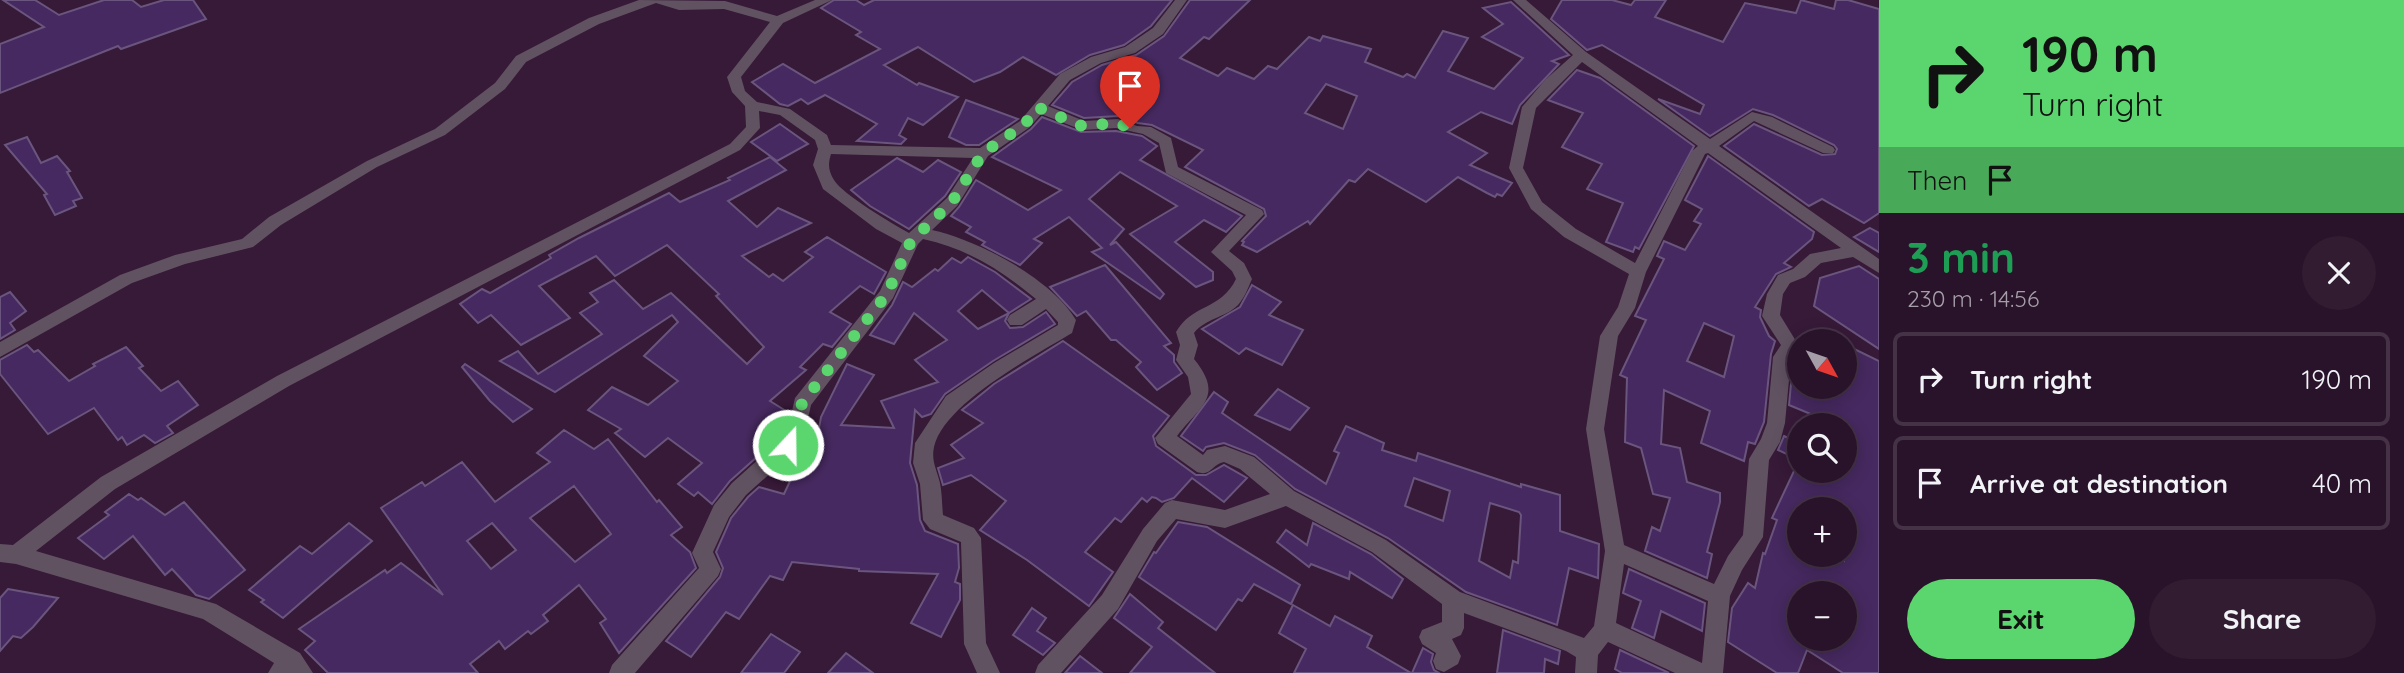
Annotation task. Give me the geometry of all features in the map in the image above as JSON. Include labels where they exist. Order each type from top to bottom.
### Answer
[{"type":"street","points":[[0,351],[126,279],[181,259],[247,243],[275,221],[372,164],[440,132],[477,106],[522,60],[594,21],[651,0]]},
{"type":"street","points":[[660,0],[679,6],[725,5],[778,20]]},
{"type":"street","points":[[826,0],[778,20],[734,77],[739,92],[752,105],[785,112],[822,138],[825,149],[820,165],[828,185],[882,225],[916,237],[963,242],[988,255],[1048,300],[1068,320],[1066,328],[1000,368],[953,401],[925,443],[923,463],[929,484],[933,520],[941,527],[967,534],[971,538],[975,644],[989,673]]},
{"type":"street","points":[[620,673],[711,569],[702,553],[721,511],[739,489],[788,445],[797,428],[802,403],[887,294],[916,237],[952,202],[983,153],[1025,124],[1065,77],[1096,60],[1130,50],[1158,31],[1181,0]]},
{"type":"street","points":[[1520,0],[1581,55],[1879,267]]},
{"type":"street","points":[[1581,55],[1550,83],[1529,107],[1516,167],[1536,205],[1570,233],[1638,272]]},
{"type":"street","points":[[8,554],[108,483],[283,381],[735,147],[752,128],[752,105]]},
{"type":"street","points":[[1037,107],[1082,126],[1118,123],[1135,130],[1146,130],[1167,141],[1171,170],[1256,214],[1219,252],[1238,267],[1244,279],[1239,292],[1225,309],[1205,313],[1185,332],[1189,345],[1185,360],[1197,373],[1201,396],[1196,406],[1181,417],[1165,438],[1204,466],[1214,456],[1225,454],[1247,463],[1287,497],[1379,546],[1453,599],[1573,643],[1587,663],[1604,630],[1615,551],[1595,429],[1609,336],[1626,308],[1638,272],[1699,151],[1752,116],[1767,120],[1828,150]]},
{"type":"street","points":[[825,149],[983,153]]},
{"type":"street","points":[[1712,673],[1719,596],[1735,563],[1752,537],[1759,459],[1770,442],[1776,423],[1782,357],[1791,345],[1771,316],[1775,294],[1784,279],[1799,273],[1816,258],[1855,251]]},
{"type":"street","points":[[1016,320],[1048,300]]},
{"type":"street","points":[[1046,673],[1110,602],[1150,535],[1172,509],[1225,519],[1287,497]]},
{"type":"street","points":[[1615,551],[1719,596]]},
{"type":"street","points":[[8,554],[208,611],[291,669]]},
{"type":"street","points":[[1444,661],[1450,656],[1444,646],[1430,637],[1453,628],[1453,599]]},
{"type":"street","points":[[1604,630],[1623,636],[1698,673]]},
{"type":"building","points":[[3,0],[35,0],[59,15],[104,0],[132,0],[141,7],[164,0],[193,0],[206,19],[121,49],[118,46],[0,93],[0,44],[44,27]]},
{"type":"building","points":[[834,0],[856,0],[864,5],[874,0],[1172,0],[1151,26],[1124,45],[1090,55],[1056,75],[1023,57],[1000,72],[974,82],[918,47],[884,65],[917,85],[919,83],[958,97],[923,125],[908,118],[899,135],[906,139],[901,144],[857,141],[877,124],[825,95],[808,104],[801,99],[788,106],[780,104],[752,82],[783,64],[815,83],[880,49],[856,35],[861,32],[821,8]]},
{"type":"building","points":[[1190,0],[1250,0],[1209,39],[1204,37],[1180,58],[1218,76],[1227,68],[1254,79],[1268,66],[1277,69],[1309,37],[1320,41],[1323,36],[1371,49],[1365,62],[1403,77],[1407,74],[1415,78],[1443,31],[1468,38],[1448,71],[1494,89],[1523,58],[1482,37],[1503,24],[1483,8],[1511,2],[1569,55],[1552,61],[1559,64],[1520,105],[1512,124],[1481,112],[1448,132],[1487,153],[1470,165],[1512,183],[1502,196],[1497,194],[1495,197],[1458,177],[1426,202],[1368,169],[1355,182],[1349,180],[1310,224],[1308,221],[1257,252],[1242,245],[1242,241],[1266,216],[1264,209],[1185,167],[1203,150],[1152,125],[1118,116],[1084,118],[1052,105],[1072,82],[1102,65],[1136,55],[1164,36]],"holes":[[[1326,84],[1357,96],[1343,129],[1305,113]]]},
{"type":"building","points":[[1562,0],[1612,0],[1631,5],[1635,0],[1666,0],[1655,17],[1723,42],[1745,3],[1796,13],[1801,0],[1834,9],[1836,0],[1848,0],[1879,9],[1879,213],[1864,223],[1822,199],[1809,206],[1724,146],[1754,124],[1822,155],[1835,154],[1837,149],[1834,145],[1773,115],[1753,109],[1710,136],[1658,99],[1700,114],[1704,105],[1602,45],[1587,50],[1551,19]]},
{"type":"building","points":[[1577,70],[1600,78],[1694,146],[1639,249],[1635,247],[1633,252],[1606,242],[1623,203],[1587,189],[1602,164],[1562,147],[1583,113],[1548,100]]},
{"type":"building","points":[[966,100],[1018,119],[979,145],[966,145],[949,137]]},
{"type":"building","points":[[1042,117],[1081,132],[1116,131],[1142,136],[1157,146],[1140,160],[1242,216],[1226,232],[1204,220],[1175,242],[1213,272],[1213,280],[1196,287],[1130,234],[1177,206],[1120,172],[1089,199],[1124,229],[1110,245],[1116,242],[1164,294],[1160,299],[1092,252],[1102,248],[1069,217],[1034,239],[1042,243],[1020,265],[982,245],[985,242],[966,232],[971,227],[951,216],[976,180],[1028,210],[1061,190],[992,157],[1031,129]]},
{"type":"building","points":[[780,124],[808,144],[777,161],[751,142]]},
{"type":"building","points":[[27,137],[41,163],[57,156],[70,171],[67,172],[82,198],[73,201],[76,206],[55,215],[44,195],[47,194],[5,145]]},
{"type":"building","points":[[1708,156],[1814,232],[1812,239],[1784,263],[1791,267],[1776,274],[1755,307],[1761,310],[1760,317],[1769,336],[1775,341],[1771,354],[1764,422],[1755,444],[1748,442],[1744,461],[1701,443],[1710,411],[1664,390],[1661,444],[1680,448],[1687,482],[1720,493],[1707,552],[1712,554],[1707,578],[1645,551],[1652,527],[1660,531],[1670,498],[1653,494],[1641,448],[1625,442],[1627,378],[1620,375],[1646,320],[1635,316],[1664,259],[1657,256],[1664,241],[1685,250],[1701,224],[1694,221],[1702,209],[1685,200]],"holes":[[[1704,323],[1734,336],[1724,377],[1687,361]]]},
{"type":"building","points":[[770,157],[786,170],[728,201],[757,227],[778,208],[811,223],[742,256],[769,277],[773,274],[783,281],[813,257],[805,252],[827,237],[886,272],[874,294],[860,286],[830,312],[851,324],[832,347],[823,344],[800,367],[806,370],[770,401],[789,413],[786,427],[777,439],[730,481],[712,504],[698,492],[694,496],[678,484],[702,463],[668,438],[645,457],[615,433],[621,429],[588,410],[612,387],[648,405],[678,381],[644,356],[678,322],[672,315],[555,392],[500,361],[518,351],[538,374],[602,334],[580,313],[598,302],[590,293],[614,280],[643,309],[671,293],[747,364],[764,347],[716,296],[719,294],[667,245],[615,276],[596,256],[539,286],[570,318],[521,345],[491,315],[478,323],[460,304],[482,289],[490,293],[551,258],[549,255],[579,238],[669,193],[680,202],[730,180],[728,178]]},
{"type":"building","points":[[897,158],[923,172],[938,160],[961,172],[945,196],[909,229],[870,206],[851,190]]},
{"type":"building","points":[[1870,228],[1879,233],[1879,252],[1854,237]]},
{"type":"building","points":[[968,257],[995,272],[1031,299],[1009,313],[1005,321],[1010,328],[1023,327],[1046,312],[1055,324],[945,394],[931,414],[922,417],[915,410],[910,463],[917,485],[920,520],[925,531],[958,544],[959,568],[955,582],[960,584],[960,600],[941,637],[911,623],[938,574],[859,571],[792,562],[783,580],[770,576],[739,619],[726,612],[691,657],[666,641],[720,577],[723,568],[716,552],[731,518],[748,497],[759,487],[784,494],[798,464],[812,468],[821,417],[847,364],[874,375],[841,425],[894,428],[881,401],[938,382],[915,360],[947,340],[914,313],[894,344],[870,335],[892,305],[903,282],[912,287],[935,269],[938,271],[952,258],[961,263]],"holes":[[[982,290],[1009,313],[978,329],[958,311]]]},
{"type":"building","points":[[1105,265],[1171,343],[1164,346],[1174,355],[1174,362],[1182,373],[1157,390],[1136,367],[1141,362],[1116,340],[1111,340],[1086,311],[1077,316],[1050,287]]},
{"type":"building","points":[[1859,266],[1879,279],[1879,349],[1857,334],[1857,329],[1849,329],[1814,306],[1820,278]]},
{"type":"building","points":[[1252,285],[1281,302],[1269,315],[1303,330],[1282,365],[1246,348],[1239,354],[1202,329],[1240,307]]},
{"type":"building","points":[[10,292],[26,311],[10,323],[15,330],[0,339],[0,297]]},
{"type":"building","points":[[1063,341],[1169,416],[1153,436],[1156,446],[1196,475],[1206,475],[1224,465],[1247,478],[1224,502],[1192,478],[1174,498],[1162,502],[1152,497],[1147,502],[1142,498],[1121,522],[1115,518],[1085,552],[1113,572],[1089,606],[1027,560],[980,530],[1006,501],[971,475],[943,485],[938,468],[964,458],[951,445],[983,423],[962,410],[994,384]]},
{"type":"building","points":[[27,345],[34,352],[38,350],[69,381],[95,366],[93,364],[126,347],[143,366],[139,368],[161,391],[178,381],[198,405],[167,426],[173,433],[155,443],[144,435],[127,445],[122,437],[118,440],[94,408],[48,434],[0,374],[0,360]]},
{"type":"building","points":[[1857,350],[1879,361],[1879,673],[1843,673],[1809,651],[1857,651],[1857,581],[1787,581],[1787,651],[1807,651],[1798,673],[1777,673],[1728,642],[1732,608],[1748,583],[1755,588],[1763,553],[1765,554],[1777,520],[1772,518],[1788,483],[1857,483],[1857,413],[1808,413],[1789,405],[1790,399],[1857,399]]},
{"type":"building","points":[[465,364],[532,409],[513,422],[490,401],[462,367]]},
{"type":"building","points":[[1278,389],[1309,408],[1290,430],[1255,415]]},
{"type":"building","points":[[1214,392],[1228,402],[1222,413],[1326,484],[1339,453],[1334,451],[1346,426],[1384,443],[1382,450],[1416,461],[1418,453],[1521,487],[1521,484],[1560,495],[1560,531],[1599,544],[1598,578],[1569,568],[1557,625],[1466,592],[1388,538],[1295,489],[1255,455],[1224,443],[1206,447],[1203,451],[1181,436]],"holes":[[[1414,478],[1450,491],[1443,521],[1405,506]],[[1490,503],[1521,515],[1518,563],[1513,561],[1510,578],[1479,561]]]},
{"type":"building","points":[[564,430],[594,449],[608,439],[657,502],[659,500],[682,527],[671,535],[690,552],[696,568],[619,653],[600,623],[606,619],[579,585],[543,615],[548,621],[531,634],[528,631],[505,649],[499,641],[470,664],[478,673],[328,673],[305,650],[315,641],[299,629],[385,570],[387,573],[401,563],[443,595],[381,508],[422,482],[425,486],[462,462],[495,502],[550,462],[537,453]],"holes":[[[574,486],[611,534],[575,562],[530,518]],[[492,523],[516,550],[491,569],[467,541]]]},
{"type":"building","points":[[1784,436],[1787,437],[1787,454],[1778,450]]},
{"type":"building","points":[[129,494],[138,500],[141,498],[165,515],[184,502],[245,570],[209,599],[196,595],[172,569],[165,575],[133,536],[104,559],[78,538],[109,515],[105,512]]},
{"type":"building","points":[[1178,522],[1207,527],[1300,585],[1291,604],[1254,584],[1242,601],[1238,599],[1216,630],[1139,577],[1154,552],[1156,553]]},
{"type":"building","points":[[349,523],[372,541],[283,618],[249,590],[300,546],[312,554]]},
{"type":"building","points":[[1313,523],[1371,554],[1403,579],[1392,598],[1350,572],[1349,579],[1311,564],[1309,567],[1277,542],[1286,530],[1307,545]]},
{"type":"building","points":[[1629,569],[1705,603],[1702,631],[1661,611],[1654,638],[1632,628],[1641,601],[1623,593]]},
{"type":"building","points":[[8,589],[58,598],[21,638],[13,636],[0,651],[0,598]]},
{"type":"building","points":[[1130,594],[1163,622],[1158,628],[1215,673],[1130,673],[1152,647],[1114,618]]},
{"type":"building","points":[[1293,605],[1330,626],[1335,616],[1372,636],[1367,647],[1411,673],[1294,673],[1306,649],[1279,633]]},
{"type":"building","points":[[1032,608],[1046,618],[1037,631],[1055,643],[1043,655],[1013,635]]},
{"type":"building","points":[[1503,630],[1560,651],[1558,664],[1545,659],[1544,673],[1497,673]]},
{"type":"building","points":[[771,634],[800,652],[784,673],[741,673]]},
{"type":"building","points":[[1423,648],[1433,654],[1431,662],[1434,670],[1439,673],[1412,673]]},
{"type":"building","points":[[1620,650],[1669,673],[1622,673],[1615,669]]},
{"type":"building","points":[[846,653],[873,673],[828,673]]},
{"type":"building","points":[[1080,656],[1102,673],[1065,673]]},
{"type":"route","points":[[788,445],[797,428],[802,403],[887,294],[911,241],[952,202],[983,153],[1025,124],[1037,107],[1082,126],[1118,123],[1130,128]]}]
